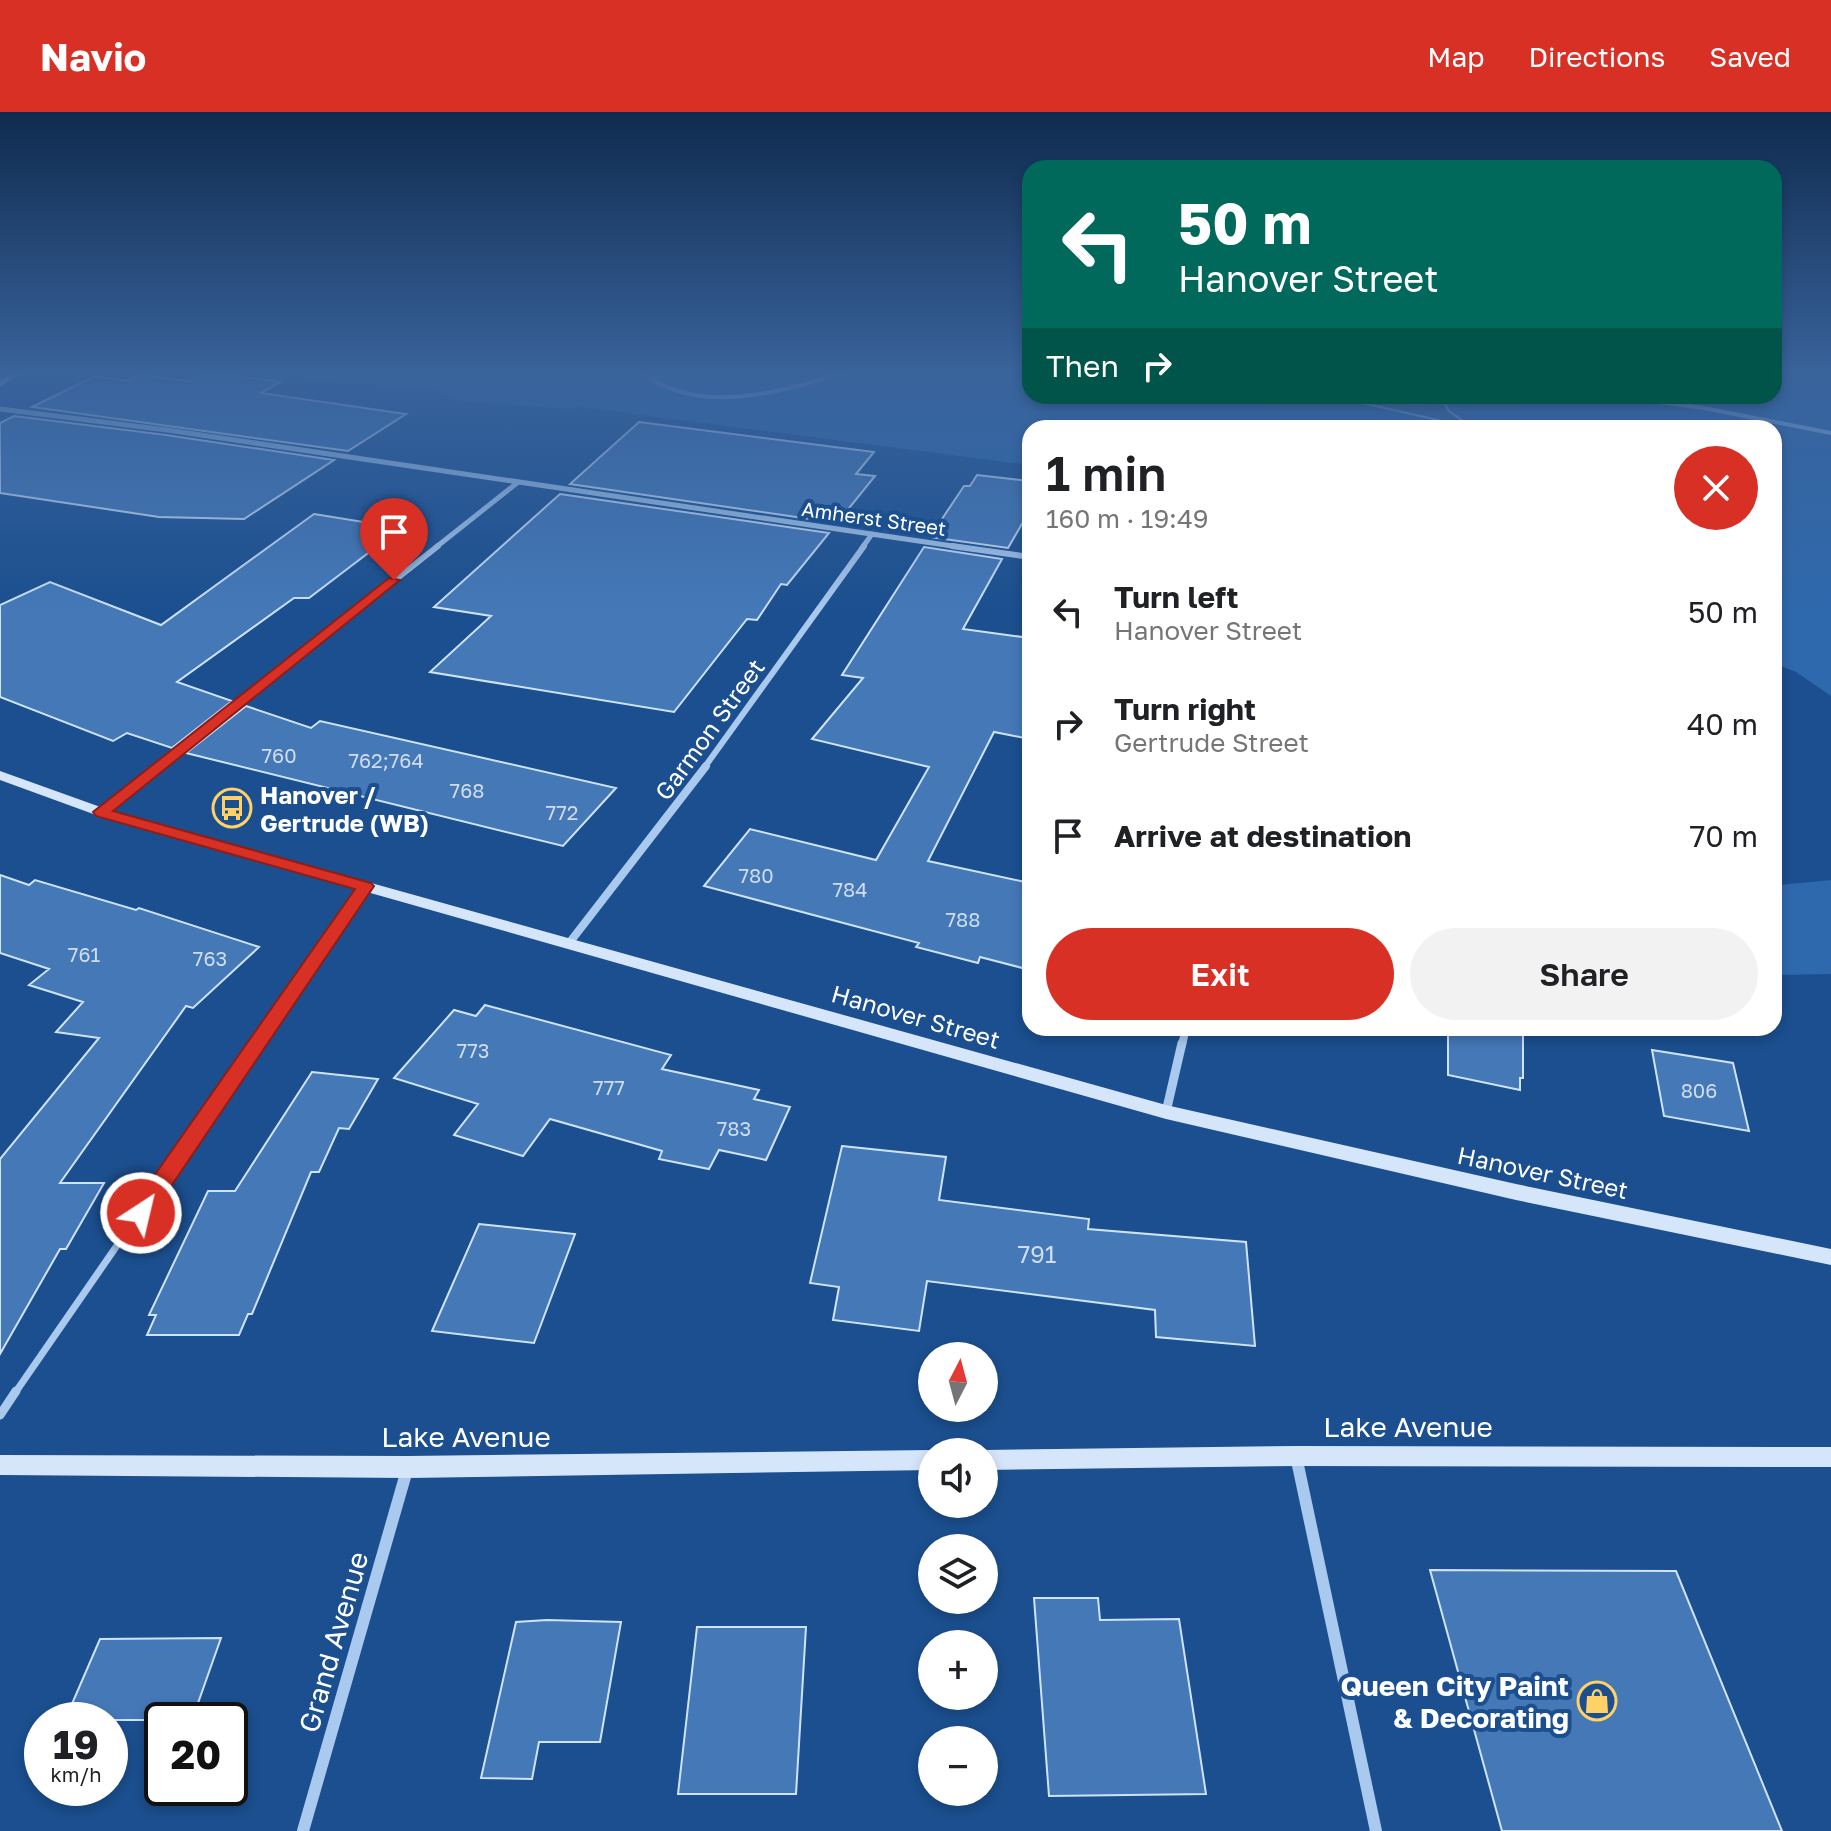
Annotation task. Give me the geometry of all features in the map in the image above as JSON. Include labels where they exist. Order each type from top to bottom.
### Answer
[{"type":"main road","name":"Hanover Street","points":[[0,775],[101,812],[1166,1112],[1516,1192],[1831,1257]]},
{"type":"main road","name":"Lake Avenue","points":[[998,1460],[1296,1456],[1831,1457]]},
{"type":"main road","name":"Lake Avenue","points":[[0,1465],[408,1467],[918,1460]]},
{"type":"street","name":"Amherst Street","points":[[302,452],[1022,556]]},
{"type":"street","points":[[101,812],[517,483]]},
{"type":"street","name":"Garmon Street","points":[[570,942],[717,751],[872,534]]},
{"type":"street","points":[[1166,1112],[1184,1036]]},
{"type":"street","points":[[1296,1456],[1376,1831]]},
{"type":"street","name":"Grand Avenue","points":[[303,1831],[408,1467]]},
{"type":"lane","points":[[0,1415],[365,886]]},
{"type":"shaded area","points":[[931,452],[1022,452],[1022,464]]},
{"type":"shaded area","points":[[1782,452],[1831,452],[1831,696],[1782,666]]},
{"type":"shaded area","points":[[1831,880],[1831,974],[1782,975],[1782,885]]},
{"type":"building","points":[[0,452],[282,452],[334,460],[244,519],[159,517],[0,493]]},
{"type":"building","points":[[605,452],[874,452],[856,474],[875,476],[837,523],[570,484]]},
{"type":"building","points":[[977,475],[1022,480],[1022,524],[1008,548],[930,537],[964,486],[970,486]]},
{"type":"building","points":[[560,494],[829,533],[787,585],[781,584],[757,620],[747,619],[674,712],[430,672],[491,616],[434,607]]},
{"type":"building","points":[[314,514],[401,528],[309,598],[294,598],[177,682],[232,701],[172,748],[127,733],[113,741],[0,697],[0,605],[50,582],[161,625]]},
{"type":"building","points":[[924,547],[1002,559],[963,629],[1022,637],[1022,737],[994,732],[928,861],[1022,881],[1022,968],[980,957],[978,963],[916,947],[919,943],[704,886],[750,829],[876,860],[929,767],[812,739],[863,678],[842,675]]},
{"type":"building","points":[[246,706],[311,728],[320,721],[616,788],[563,846],[186,753]]},
{"type":"building","points":[[0,875],[29,885],[35,880],[136,910],[139,908],[259,947],[193,1008],[186,1006],[60,1183],[104,1183],[66,1249],[60,1249],[0,1354],[0,1159],[99,1038],[56,1032],[83,1002],[29,985],[49,969],[0,953]]},
{"type":"building","points":[[485,1005],[671,1055],[662,1069],[759,1090],[754,1099],[790,1107],[766,1160],[719,1150],[709,1169],[659,1159],[662,1151],[550,1119],[523,1156],[454,1135],[478,1104],[394,1078],[454,1010],[476,1016]]},
{"type":"building","points":[[1448,1036],[1523,1036],[1520,1090],[1448,1075]]},
{"type":"building","points":[[1652,1050],[1733,1063],[1749,1131],[1664,1116]]},
{"type":"building","points":[[312,1072],[378,1079],[349,1129],[339,1128],[319,1172],[311,1172],[252,1314],[248,1314],[239,1335],[147,1335],[156,1315],[149,1315],[208,1191],[235,1191]]},
{"type":"building","points":[[842,1146],[946,1157],[939,1200],[1089,1219],[1088,1229],[1246,1242],[1255,1346],[1156,1337],[1155,1310],[927,1281],[919,1331],[833,1320],[839,1287],[810,1283]]},
{"type":"building","points":[[479,1224],[575,1234],[534,1343],[432,1331]]},
{"type":"building","name":"Queen City Paint & Decorating","points":[[1430,1570],[1676,1571],[1782,1831],[1502,1831]]},
{"type":"building","points":[[1034,1598],[1098,1598],[1100,1620],[1179,1619],[1206,1794],[1049,1796]]},
{"type":"building","points":[[516,1622],[621,1622],[600,1742],[539,1742],[532,1779],[481,1778]]},
{"type":"building","points":[[697,1627],[806,1627],[796,1794],[678,1794]]},
{"type":"building","points":[[221,1638],[198,1702],[144,1702],[144,1720],[128,1720],[128,1702],[73,1702],[100,1639]]},
{"type":"place","name":"Hanover / Gertrude (WB)","points":[[232,808]]},
{"type":"place","name":"Queen City Paint & Decorating","points":[[1597,1701]]},
{"type":"route","points":[[141,1213],[365,886],[101,812],[394,580]]}]
